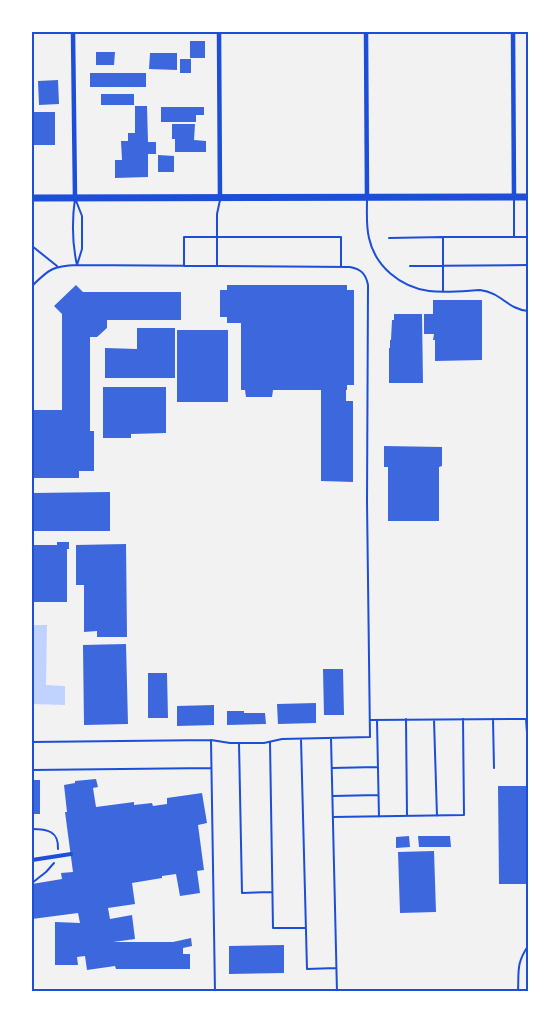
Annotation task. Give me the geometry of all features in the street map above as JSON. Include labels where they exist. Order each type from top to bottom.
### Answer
[{"type":"main road","points":[[32,198],[528,197]]},
{"type":"street","points":[[73,32],[75,198]]},
{"type":"street","points":[[219,32],[220,198]]},
{"type":"street","points":[[366,32],[367,198]]},
{"type":"street","points":[[513,32],[514,198]]},
{"type":"street","points":[[32,860],[70,854]]},
{"type":"lane","points":[[75,198],[73,249],[77,265]]},
{"type":"lane","points":[[75,198],[82,216],[82,249],[77,265]]},
{"type":"lane","points":[[217,266],[217,214],[220,198]]},
{"type":"lane","points":[[367,198],[369,237],[373,250],[383,267],[393,276],[405,284],[426,290],[489,291],[512,306],[528,311]]},
{"type":"lane","points":[[514,198],[514,237]]},
{"type":"lane","points":[[184,266],[183,237],[341,237],[341,266]]},
{"type":"lane","points":[[443,237],[443,291]]},
{"type":"lane","points":[[389,238],[528,237]]},
{"type":"lane","points":[[32,246],[57,266]]},
{"type":"lane","points":[[32,286],[41,276],[57,266],[77,265],[341,266],[361,270],[368,285],[367,501],[370,720],[370,736],[239,743],[211,740],[32,742]]},
{"type":"lane","points":[[410,266],[528,265]]},
{"type":"lane","points":[[370,720],[526,718],[528,734]]},
{"type":"lane","points":[[406,719],[407,816]]},
{"type":"lane","points":[[434,719],[437,816]]},
{"type":"lane","points":[[333,817],[464,815],[463,719]]},
{"type":"lane","points":[[493,719],[494,768]]},
{"type":"lane","points":[[377,720],[379,817]]},
{"type":"lane","points":[[331,738],[337,992]]},
{"type":"lane","points":[[301,739],[307,969],[336,968]]},
{"type":"lane","points":[[211,740],[215,992]]},
{"type":"lane","points":[[270,742],[273,928],[306,928]]},
{"type":"lane","points":[[239,743],[242,893],[272,892]]},
{"type":"lane","points":[[332,768],[378,767]]},
{"type":"lane","points":[[32,770],[211,768]]},
{"type":"lane","points":[[332,796],[378,795]]},
{"type":"lane","points":[[518,992],[519,962],[528,946]]},
{"type":"water","points":[[32,625],[47,625],[46,685],[65,686],[65,705],[32,704]]},
{"type":"building","points":[[190,41],[205,41],[205,58],[190,58]]},
{"type":"building","points":[[96,52],[115,52],[114,65],[96,65]]},
{"type":"building","points":[[150,53],[177,53],[177,70],[149,69]]},
{"type":"building","points":[[180,59],[191,59],[191,73],[180,73]]},
{"type":"building","points":[[90,73],[146,73],[146,87],[90,87]]},
{"type":"building","points":[[58,80],[59,104],[39,105],[38,81]]},
{"type":"building","points":[[101,94],[134,94],[134,105],[101,105]]},
{"type":"building","points":[[135,106],[147,106],[148,142],[156,142],[156,154],[148,154],[148,177],[115,178],[115,160],[122,160],[121,141],[128,141],[128,133],[135,133]]},
{"type":"building","points":[[161,107],[204,107],[204,115],[196,115],[196,122],[161,122]]},
{"type":"building","points":[[32,112],[55,112],[55,145],[32,145]]},
{"type":"building","points":[[172,124],[195,124],[194,140],[206,141],[206,152],[175,152]]},
{"type":"building","points":[[158,155],[174,156],[174,172],[158,172]]},
{"type":"building","points":[[76,285],[83,292],[181,292],[181,320],[107,320],[107,328],[97,337],[90,337],[90,431],[94,431],[94,471],[79,471],[79,478],[32,478],[32,410],[62,410],[62,314],[54,306]]},
{"type":"building","points":[[227,285],[347,285],[347,290],[354,290],[354,385],[347,385],[346,390],[346,401],[353,401],[353,482],[321,481],[321,390],[273,390],[272,397],[246,397],[245,390],[241,390],[241,323],[227,323],[227,317],[220,317],[220,290],[227,290]]},
{"type":"building","points":[[433,300],[482,300],[482,360],[435,361],[434,334],[424,334],[424,314],[433,314]]},
{"type":"building","points":[[394,314],[422,314],[423,383],[389,383],[389,348]]},
{"type":"building","points":[[137,328],[175,328],[175,378],[105,378],[105,348],[137,349]]},
{"type":"building","points":[[177,330],[228,330],[228,402],[177,402]]},
{"type":"building","points":[[103,387],[166,387],[166,433],[131,434],[131,438],[103,438]]},
{"type":"building","points":[[384,446],[442,447],[442,466],[439,467],[439,521],[388,521],[388,467],[384,467]]},
{"type":"building","points":[[110,492],[110,531],[32,531],[32,493]]},
{"type":"building","points":[[57,542],[69,542],[67,602],[32,602],[32,545],[57,545]]},
{"type":"building","points":[[126,544],[127,637],[97,637],[97,631],[84,632],[84,585],[76,585],[76,545]]},
{"type":"building","points":[[126,644],[128,724],[84,725],[83,645]]},
{"type":"building","points":[[323,669],[343,669],[344,715],[324,715]]},
{"type":"building","points":[[148,673],[167,673],[168,718],[148,718]]},
{"type":"building","points":[[316,703],[316,723],[278,724],[277,704]]},
{"type":"building","points":[[214,705],[214,725],[177,726],[177,706]]},
{"type":"building","points":[[227,711],[265,713],[266,724],[227,725]]},
{"type":"building","points":[[96,779],[98,787],[93,788],[96,807],[134,802],[134,805],[152,803],[153,806],[167,804],[167,798],[202,793],[207,823],[198,825],[204,870],[197,871],[200,893],[180,896],[176,874],[162,876],[162,878],[132,883],[135,904],[108,908],[110,919],[132,915],[135,939],[113,942],[173,942],[191,938],[192,946],[183,948],[183,954],[190,954],[190,969],[116,969],[115,966],[87,970],[85,956],[77,957],[78,965],[55,965],[55,922],[80,923],[78,913],[32,919],[32,884],[62,879],[61,873],[73,872],[64,785],[75,783],[75,781]]},
{"type":"building","points":[[32,780],[40,780],[40,814],[32,814]]},
{"type":"building","points":[[498,786],[528,786],[528,884],[499,884]]},
{"type":"building","points":[[409,836],[410,847],[396,848],[396,837]]},
{"type":"building","points":[[418,836],[450,836],[451,847],[419,847]]},
{"type":"building","points":[[434,851],[436,912],[400,913],[398,852]]},
{"type":"building","points":[[284,945],[284,973],[229,974],[229,946]]}]
